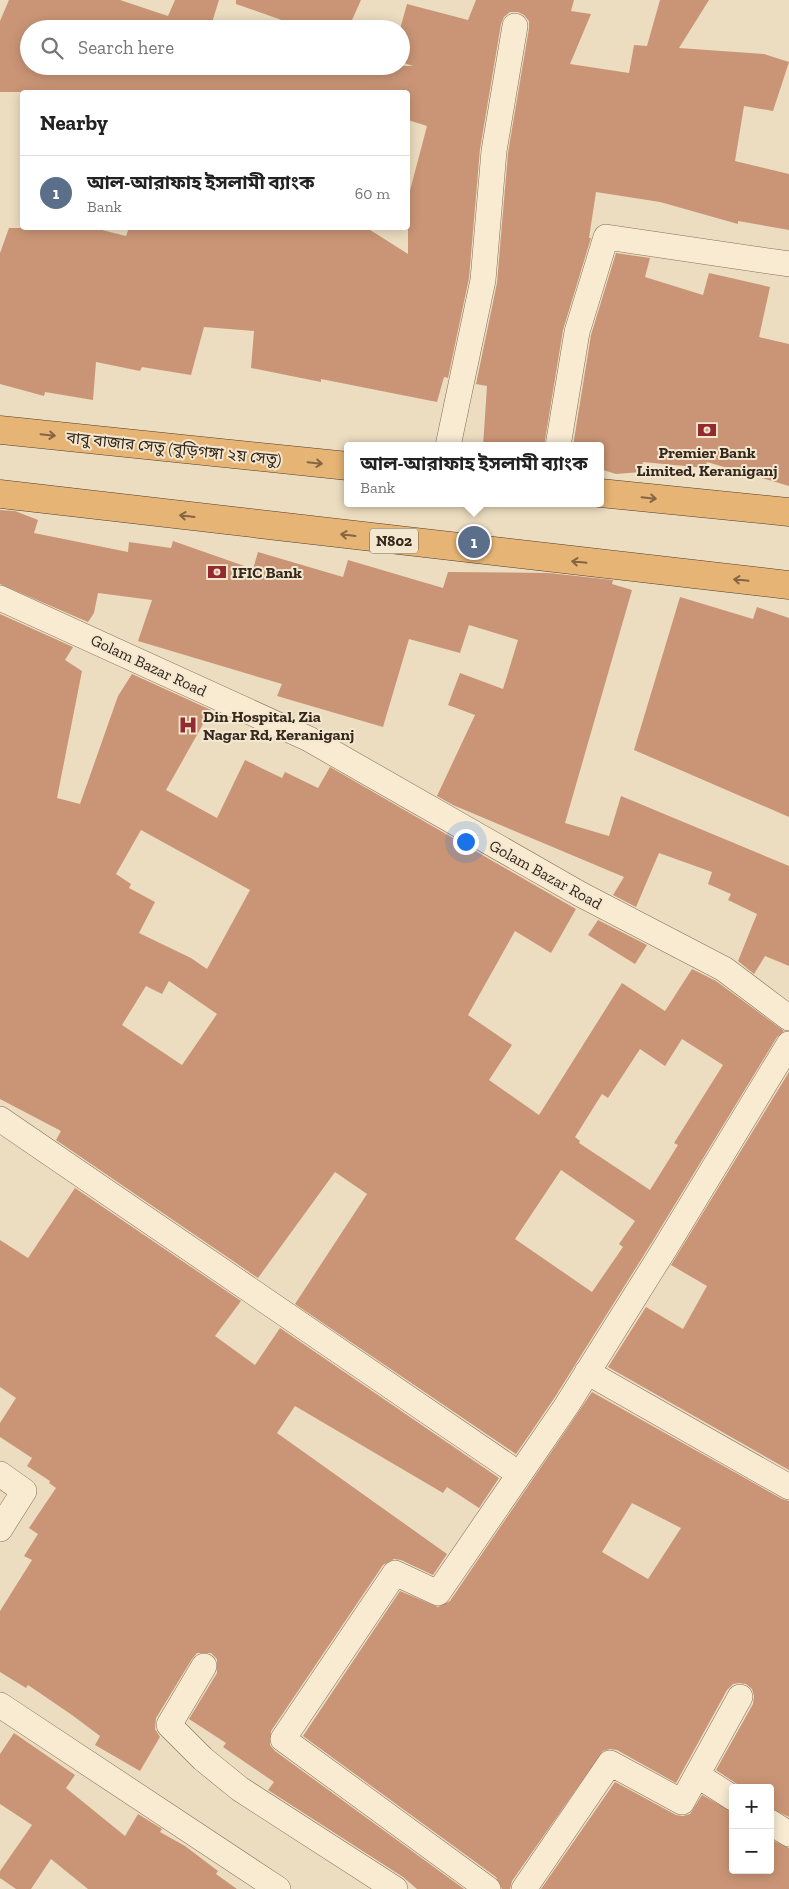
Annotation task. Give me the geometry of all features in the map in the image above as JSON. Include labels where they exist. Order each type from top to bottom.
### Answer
[{"type":"highway","name":"বাবু বাজার সেতু (বুড়িগঙ্গা ২য় সেতু)","points":[[0,430],[344,466]]},
{"type":"highway","points":[[604,493],[789,512]]},
{"type":"highway","name":"N802","points":[[0,494],[789,585]]},
{"type":"street","points":[[449,442],[482,280],[494,151],[515,26]]},
{"type":"street","points":[[559,442],[577,332],[606,237],[789,264]]},
{"type":"street","name":"Golam Bazar Road","points":[[0,598],[309,739],[580,894],[724,969],[789,1018]]},
{"type":"street","points":[[488,1889],[284,1739],[395,1573],[438,1593],[587,1372],[664,1250],[789,1044]]},
{"type":"street","points":[[0,1119],[519,1474]]},
{"type":"street","points":[[587,1372],[789,1488]]},
{"type":"street","points":[[0,1474],[24,1492],[0,1529]]},
{"type":"street","points":[[204,1666],[169,1725],[203,1759],[240,1789],[395,1889]]},
{"type":"street","points":[[524,1889],[610,1762],[682,1802],[740,1697]]},
{"type":"street","points":[[0,1705],[278,1889]]},
{"type":"street","points":[[696,1775],[729,1796]]},
{"type":"street","points":[[774,1825],[789,1834]]},
{"type":"building","points":[[9,0],[120,0],[168,16],[175,0],[219,0],[213,20],[20,20],[20,75],[410,75],[410,66],[413,66],[410,65],[410,20],[403,20],[407,4],[468,20],[476,0],[574,0],[571,11],[591,14],[570,64],[629,73],[634,45],[647,46],[660,0],[709,0],[679,48],[764,54],[789,62],[773,111],[744,106],[735,161],[789,174],[789,230],[738,221],[738,224],[660,202],[596,192],[589,238],[591,238],[563,330],[545,442],[483,442],[487,386],[476,384],[497,283],[508,153],[529,28],[529,21],[524,15],[518,12],[510,12],[504,17],[501,24],[480,149],[469,278],[448,378],[444,377],[437,402],[321,379],[321,382],[251,368],[254,331],[204,327],[191,375],[142,367],[140,371],[96,362],[93,400],[45,392],[44,396],[0,384],[0,253],[9,228],[20,228],[20,230],[102,230],[126,236],[128,230],[370,230],[408,254],[410,190],[427,126],[410,121],[410,90],[20,90],[20,92],[0,92],[0,21]]},
{"type":"building","points":[[236,0],[361,0],[352,20],[281,20],[236,4]]},
{"type":"building","points":[[616,253],[650,258],[645,277],[703,295],[709,273],[770,287],[759,337],[789,344],[789,486],[707,462],[705,468],[643,462],[641,472],[616,474],[604,470],[604,442],[574,442],[591,335]]},
{"type":"building","points":[[0,510],[15,511],[38,520],[34,533],[128,552],[129,542],[171,548],[173,541],[253,569],[258,552],[343,577],[348,560],[443,588],[448,572],[549,573],[613,580],[612,584],[632,590],[565,823],[609,836],[621,796],[789,866],[789,966],[765,956],[754,974],[738,961],[757,914],[728,900],[731,894],[708,884],[712,872],[659,853],[636,907],[613,895],[624,877],[453,805],[437,796],[475,715],[448,705],[460,673],[503,689],[518,640],[469,625],[460,653],[409,639],[383,727],[277,696],[282,684],[138,641],[152,600],[98,593],[94,613],[88,622],[0,584]]},
{"type":"building","points":[[680,597],[753,619],[757,607],[789,618],[789,817],[634,750]]},
{"type":"building","points":[[0,614],[73,647],[65,660],[82,671],[57,798],[80,804],[118,696],[132,674],[211,710],[166,790],[217,818],[245,760],[282,778],[285,772],[318,788],[330,767],[576,909],[551,953],[515,931],[468,1015],[512,1045],[489,1080],[539,1115],[622,983],[665,1011],[692,969],[716,981],[784,1031],[777,1037],[555,1397],[516,1454],[295,1304],[367,1194],[335,1172],[258,1278],[56,1140],[61,1131],[0,1099]],"holes":[[[141,830],[250,890],[207,969],[191,958],[139,933],[155,902],[129,888],[131,884],[116,874]],[[169,981],[217,1014],[182,1065],[122,1025],[146,986],[162,994]],[[682,1039],[723,1065],[674,1143],[678,1145],[650,1190],[579,1143],[580,1141],[575,1137],[602,1094],[608,1098],[640,1049],[665,1066]],[[561,1170],[635,1221],[619,1244],[623,1247],[592,1292],[515,1239]]]},
{"type":"building","points":[[598,920],[647,945],[635,964],[588,935]]},
{"type":"building","points":[[789,1072],[789,1470],[608,1367],[646,1307],[683,1329],[707,1286],[671,1265]]},
{"type":"building","points":[[75,1188],[241,1301],[215,1336],[255,1365],[280,1328],[499,1478],[479,1508],[447,1487],[443,1493],[295,1406],[277,1433],[447,1554],[433,1575],[401,1560],[394,1559],[383,1565],[271,1731],[270,1745],[275,1751],[464,1889],[417,1889],[403,1877],[268,1790],[274,1782],[223,1747],[226,1743],[189,1719],[217,1673],[217,1659],[211,1653],[197,1653],[156,1718],[155,1729],[160,1737],[140,1771],[95,1745],[100,1736],[72,1715],[28,1685],[26,1688],[0,1672],[0,1611],[32,1560],[24,1556],[38,1534],[29,1528],[56,1488],[49,1483],[50,1481],[27,1466],[32,1458],[0,1437],[0,1423],[16,1398],[0,1387],[0,1240],[28,1258]]},
{"type":"building","points":[[592,1392],[782,1499],[789,1501],[789,1817],[774,1810],[774,1784],[737,1784],[716,1770],[753,1704],[754,1696],[752,1689],[746,1684],[733,1684],[727,1690],[676,1783],[617,1750],[603,1751],[512,1881],[510,1889],[502,1889],[496,1877],[303,1736],[400,1591],[438,1607],[450,1601]],"holes":[[[632,1503],[681,1528],[648,1579],[602,1552]]]},
{"type":"building","points":[[14,1733],[75,1775],[66,1788],[125,1836],[138,1814],[162,1829],[160,1832],[185,1846],[218,1871],[216,1874],[237,1889],[88,1889],[51,1859],[31,1889],[16,1889],[0,1878],[0,1871],[32,1825],[0,1804],[0,1754]]},
{"type":"building","points":[[615,1782],[676,1815],[690,1814],[702,1795],[729,1810],[729,1874],[774,1874],[774,1841],[789,1848],[789,1889],[541,1889]]},
{"type":"place","name":"Premier Bank Limited, Keraniganj","points":[[707,430]]},
{"type":"place","name":"আল-আরাফাহ ইসলামী ব্যাংক","points":[[474,542]]},
{"type":"place","name":"IFIC Bank","points":[[217,572]]},
{"type":"place","name":"Din Hospital, Zia Nagar Rd, Keraniganj","points":[[188,725]]}]
